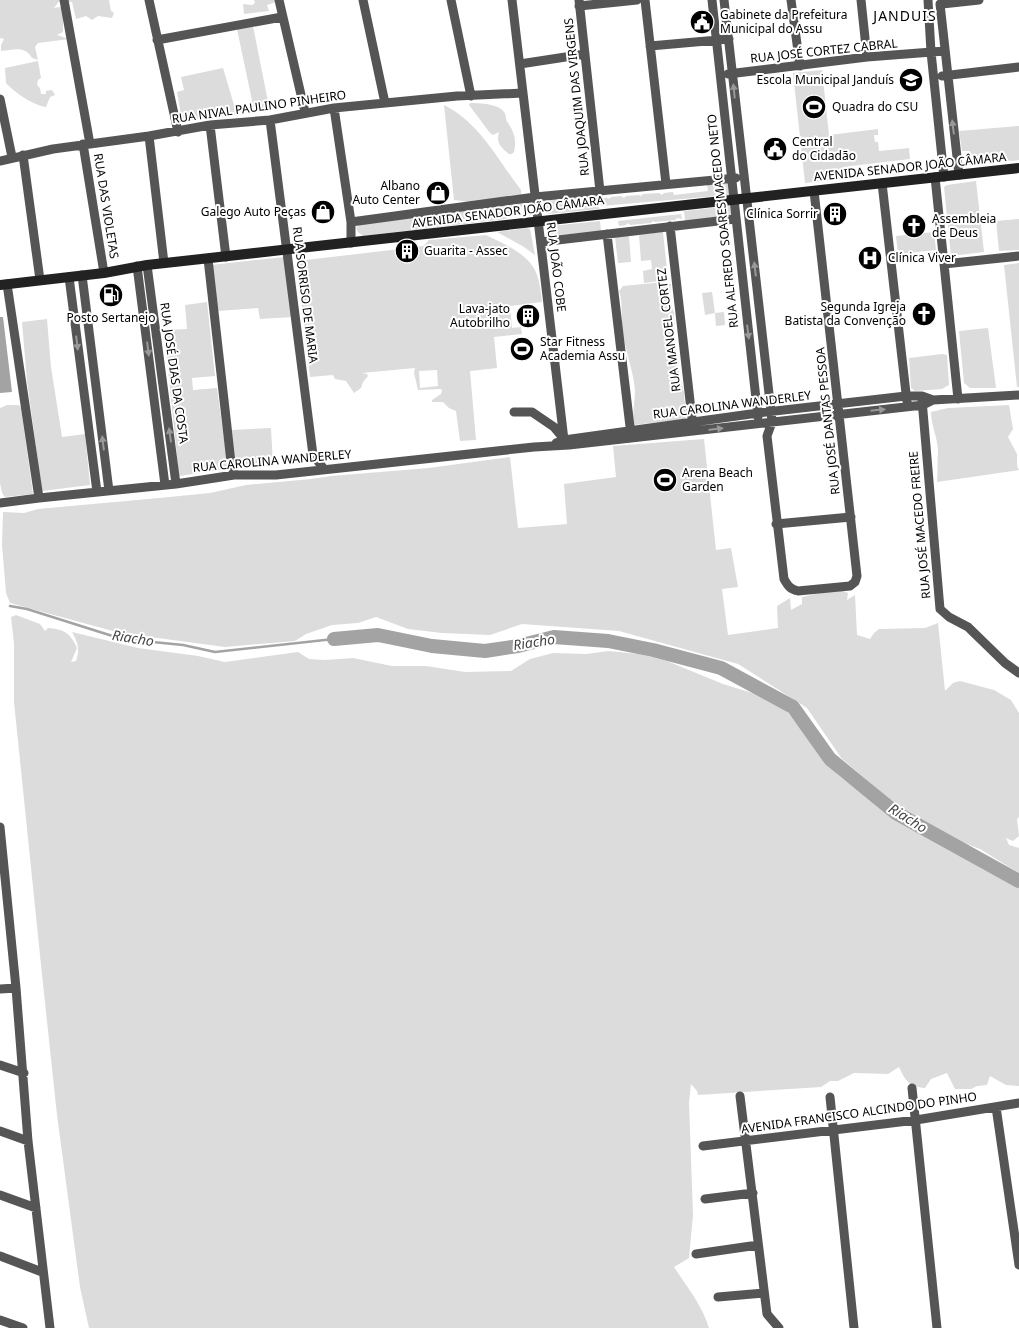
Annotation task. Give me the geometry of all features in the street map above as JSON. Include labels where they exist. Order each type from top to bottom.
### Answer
[{"type":"main road","name":"AVENIDA SENADOR JOÃO CÂMARA","points":[[4,284],[104,273],[142,265],[1019,168]]},
{"type":"street","name":"RUA DAS VIOLETAS","points":[[64,0],[104,273]]},
{"type":"street","points":[[149,0],[178,132]]},
{"type":"street","points":[[279,0],[305,112]]},
{"type":"street","points":[[363,0],[384,103]]},
{"type":"street","points":[[451,0],[471,96]]},
{"type":"street","name":"RUA JOÃO COBE","points":[[512,0],[535,197],[567,442]]},
{"type":"street","points":[[579,3],[638,0]]},
{"type":"street","points":[[645,0],[666,184]]},
{"type":"street","name":"RUA ALFREDO SOARES MACEDO NETO","points":[[712,0],[758,424]]},
{"type":"street","name":"RUA ALFREDO SOARES MACEDO NETO","points":[[724,0],[771,412],[772,422],[767,436],[783,573],[787,586],[792,590],[850,586]]},
{"type":"street","points":[[791,0],[800,66]]},
{"type":"street","points":[[861,0],[867,57]]},
{"type":"street","points":[[928,0],[931,52],[942,150],[940,177],[944,264],[958,399]]},
{"type":"street","points":[[959,175],[947,75],[944,2],[979,0]]},
{"type":"street","name":"RUA JOAQUIM DAS VIRGENS","points":[[579,3],[600,191]]},
{"type":"street","points":[[158,40],[282,17]]},
{"type":"street","points":[[650,46],[729,38]]},
{"type":"street","name":"RUA JOSÉ CORTEZ CABRAL","points":[[720,75],[867,57],[945,51]]},
{"type":"street","points":[[520,64],[585,54]]},
{"type":"street","points":[[934,76],[1019,67]]},
{"type":"street","name":"RUA NIVAL PAULINO PINHEIRO","points":[[0,161],[12,157],[86,144],[178,132],[210,125],[270,120],[334,108],[523,93]]},
{"type":"street","points":[[0,99],[3,132],[12,157]]},
{"type":"street","points":[[334,108],[351,222],[351,243]]},
{"type":"street","points":[[724,111],[736,109]]},
{"type":"street","name":"RUA SORRISO DE MARIA","points":[[270,120],[314,455],[324,469]]},
{"type":"street","points":[[210,125],[226,256]]},
{"type":"street","points":[[149,136],[164,263]]},
{"type":"street","points":[[942,150],[955,148]]},
{"type":"street","points":[[23,155],[40,280]]},
{"type":"street","name":"AVENIDA SENADOR JOÃO CÂMARA","points":[[351,222],[535,197],[744,177]]},
{"type":"street","points":[[882,183],[908,407]]},
{"type":"street","name":"RUA JOSÉ DANTAS PESSOA","points":[[814,191],[857,576],[856,582],[850,586]]},
{"type":"street","points":[[541,242],[735,219]]},
{"type":"street","name":"RUA MANOEL CORTEZ","points":[[670,226],[693,427]]},
{"type":"street","points":[[736,230],[750,229]]},
{"type":"street","points":[[607,234],[631,435]]},
{"type":"street","points":[[944,264],[1019,256]]},
{"type":"street","points":[[208,259],[234,475]]},
{"type":"street","name":"RUA JOSÉ DIAS DA COSTA","points":[[142,265],[176,484]]},
{"type":"street","name":"RUA JOSÉ DIAS DA COSTA","points":[[142,265],[165,484]]},
{"type":"street","points":[[82,275],[109,491]]},
{"type":"street","points":[[69,277],[96,492]]},
{"type":"street","points":[[4,284],[39,498]]},
{"type":"street","points":[[922,401],[1019,395]]},
{"type":"street","name":"RUA CAROLINA WANDERLEY","points":[[693,427],[758,413],[906,396],[922,401]]},
{"type":"street","name":"RUA CAROLINA WANDERLEY","points":[[0,503],[176,484],[234,475],[276,475],[546,447],[567,442],[693,427],[758,424],[908,407],[922,401]]},
{"type":"street","name":"RUA JOSÉ MACEDO FREIRE","points":[[922,401],[940,609],[949,617],[968,627],[1005,663],[1019,673]]},
{"type":"street","points":[[514,412],[532,412],[554,427],[567,442]]},
{"type":"street","points":[[758,424],[767,436]]},
{"type":"street","points":[[776,524],[850,517]]},
{"type":"street","points":[[0,827],[5,927],[16,988],[28,1141],[50,1328]]},
{"type":"street","points":[[0,989],[16,988]]},
{"type":"street","points":[[0,1065],[24,1074]]},
{"type":"street","points":[[912,1088],[937,1328]]},
{"type":"street","points":[[740,1096],[767,1314],[779,1328]]},
{"type":"street","points":[[830,1097],[854,1328]]},
{"type":"street","name":"AVENIDA FRANCISCO ALCINDO DO PINHO","points":[[703,1146],[916,1120],[1019,1103]]},
{"type":"street","points":[[996,1107],[1018,1245],[1019,1265]]},
{"type":"street","points":[[0,1131],[28,1141]]},
{"type":"street","points":[[705,1199],[752,1193]]},
{"type":"street","points":[[0,1196],[36,1208]]},
{"type":"street","points":[[696,1254],[758,1244]]},
{"type":"street","points":[[0,1256],[42,1272]]},
{"type":"street","points":[[718,1297],[764,1293]]},
{"type":"street","points":[[0,1320],[23,1328]]},
{"type":"shaded area","points":[[0,0],[60,0],[54,8],[60,7],[63,10],[63,32],[57,35],[69,39],[38,43],[35,47],[38,60],[22,50],[1,51],[4,39],[0,38]]},
{"type":"shaded area","points":[[68,0],[109,0],[111,11],[114,13],[112,18],[98,16],[92,20],[86,16],[76,19],[72,2]]},
{"type":"shaded area","points":[[254,0],[276,0],[276,2],[267,5],[269,11],[244,14],[243,4],[252,5],[255,3]]},
{"type":"shaded area","points":[[253,26],[269,107],[254,110],[237,29]]},
{"type":"shaded area","points":[[38,61],[41,78],[38,80],[37,85],[40,88],[41,94],[46,94],[46,91],[52,90],[55,95],[50,97],[46,107],[24,98],[6,83],[5,68]]},
{"type":"shaded area","points":[[223,68],[237,115],[182,121],[177,92],[184,90],[181,77]]},
{"type":"shaded area","points":[[822,70],[829,135],[878,129],[878,135],[874,135],[875,142],[878,142],[879,151],[909,148],[910,159],[843,167],[844,179],[805,183],[793,73]]},
{"type":"shaded area","points":[[470,103],[484,104],[502,109],[514,136],[515,148],[512,154],[509,154],[500,145],[498,140],[499,132],[493,135],[490,133],[469,105]]},
{"type":"shaded area","points":[[444,105],[457,113],[478,132],[521,190],[521,195],[471,202],[454,200]]},
{"type":"shaded area","points":[[1019,126],[1019,160],[1010,161],[995,157],[972,165],[970,151],[962,151],[959,131]]},
{"type":"shaded area","points":[[976,181],[984,252],[951,256],[944,187]]},
{"type":"shaded area","points":[[728,183],[729,195],[601,206],[600,198],[609,199],[621,196],[624,198],[626,196],[659,193],[662,195],[673,192],[674,195],[708,191],[707,185]]},
{"type":"shaded area","points":[[597,196],[599,209],[548,214],[545,211],[544,201]]},
{"type":"shaded area","points":[[523,203],[517,214],[505,219],[363,236],[356,228],[359,225]]},
{"type":"shaded area","points":[[730,206],[732,215],[685,221],[684,211]]},
{"type":"shaded area","points":[[681,214],[682,219],[653,221],[651,223],[630,225],[628,223],[619,226],[618,221]]},
{"type":"shaded area","points":[[1019,219],[1019,250],[999,251],[996,221]]},
{"type":"shaded area","points":[[600,221],[601,231],[551,236],[548,229],[551,226]]},
{"type":"shaded area","points":[[530,229],[535,255],[497,232]]},
{"type":"shaded area","points":[[663,232],[668,280],[644,283],[643,271],[652,269],[651,260],[641,261],[639,235],[629,236],[631,262],[618,263],[615,237]]},
{"type":"shaded area","points":[[934,232],[936,250],[898,254],[896,236]]},
{"type":"shaded area","points":[[486,235],[523,255],[534,268],[539,281],[542,302],[510,306],[512,328],[521,327],[522,334],[494,337],[497,368],[470,371],[476,440],[460,441],[456,411],[449,408],[443,402],[432,402],[441,394],[441,389],[418,390],[414,373],[415,368],[362,373],[368,376],[361,388],[354,393],[346,381],[335,379],[333,375],[310,377],[297,261],[400,249],[403,252],[408,249],[410,251],[414,247],[423,246],[429,240]],"holes":[[[437,370],[438,386],[420,388],[419,371]]]},
{"type":"shaded area","points":[[284,257],[293,317],[260,319],[258,308],[218,311],[211,265]]},
{"type":"shaded area","points":[[1019,263],[1019,387],[1017,387],[1004,265]]},
{"type":"shaded area","points":[[665,282],[671,284],[667,302],[671,305],[674,313],[676,359],[684,393],[686,416],[685,419],[634,425],[635,390],[623,334],[619,291],[623,286]]},
{"type":"shaded area","points":[[712,292],[715,313],[705,315],[702,293]]},
{"type":"shaded area","points":[[207,302],[215,376],[192,378],[193,390],[217,388],[228,469],[179,476],[164,330],[187,329],[185,305]]},
{"type":"shaded area","points":[[724,312],[725,325],[716,326],[715,313]]},
{"type":"shaded area","points":[[0,317],[3,317],[12,392],[0,393]]},
{"type":"shaded area","points":[[47,319],[51,367],[62,437],[85,434],[90,485],[42,491],[27,381],[22,322]]},
{"type":"shaded area","points":[[988,328],[996,388],[970,388],[964,383],[959,331]]},
{"type":"shaded area","points":[[947,355],[949,385],[942,389],[915,391],[911,388],[909,358]]},
{"type":"shaded area","points":[[7,405],[19,405],[21,408],[33,494],[5,497],[2,493],[0,483],[0,408]]},
{"type":"shaded area","points":[[1009,405],[1013,429],[1008,437],[1017,454],[1019,470],[937,482],[938,446],[931,412],[948,408]]},
{"type":"shaded area","points":[[271,428],[273,465],[239,468],[236,463],[232,430]]},
{"type":"shaded area","points":[[704,439],[716,550],[731,548],[738,587],[722,589],[728,635],[778,628],[777,606],[790,598],[791,610],[802,604],[802,597],[832,591],[848,593],[847,600],[855,595],[857,635],[870,639],[879,629],[925,628],[938,623],[945,691],[953,683],[960,681],[994,690],[1011,700],[1019,713],[1019,817],[1017,819],[1019,836],[1013,841],[1006,838],[1009,845],[1019,848],[1019,873],[980,849],[959,841],[901,809],[842,759],[807,708],[738,664],[619,631],[522,624],[490,635],[442,633],[408,629],[376,617],[358,623],[332,625],[306,634],[295,641],[225,647],[120,633],[10,603],[6,593],[2,545],[3,512],[24,513],[38,509],[210,493],[246,485],[429,468],[510,457],[518,528],[567,524],[564,484],[616,477],[613,446]]},
{"type":"shaded area","points":[[16,615],[40,624],[45,631],[48,628],[62,631],[69,635],[77,648],[71,662],[76,661],[78,649],[72,632],[138,648],[198,656],[225,662],[298,652],[309,659],[353,658],[392,666],[426,666],[465,672],[511,671],[530,659],[553,653],[586,654],[608,651],[639,654],[667,661],[723,684],[759,695],[785,709],[838,775],[873,802],[910,826],[976,861],[982,869],[990,871],[1019,887],[1019,1086],[1006,1085],[990,1076],[987,1085],[971,1089],[955,1089],[947,1073],[931,1079],[925,1088],[908,1082],[899,1067],[888,1074],[854,1073],[838,1081],[830,1081],[821,1087],[698,1095],[691,1084],[689,1102],[693,1215],[689,1258],[674,1267],[698,1304],[709,1328],[89,1328],[80,1287],[57,1115],[14,702],[14,644],[11,617]]},
{"type":"waterway","name":"Riacho","points":[[10,606],[27,609],[122,639],[183,645],[215,652],[334,639]]},
{"type":"waterway","name":"Riacho","points":[[334,639],[378,635],[432,646],[485,651],[518,646],[554,637],[608,641],[653,650],[721,668],[793,707],[830,759],[896,813],[1019,881]]},
{"type":"place","name":"Gabinete da Prefeitura Municipal do Assu","points":[[702,22]]},
{"type":"place","name":"Escola Municipal Janduís","points":[[911,80]]},
{"type":"place","name":"Quadra do CSU","points":[[814,107]]},
{"type":"place","name":"Central do Cidadão","points":[[775,149]]},
{"type":"place","name":"Albano Auto Center","points":[[438,193]]},
{"type":"place","name":"Galego Auto Peças","points":[[323,212]]},
{"type":"place","name":"Clínica Sorrir","points":[[835,214]]},
{"type":"place","name":"Assembleia de Deus","points":[[914,226]]},
{"type":"place","name":"Guarita - Assec","points":[[407,251]]},
{"type":"place","name":"Clínica Viver","points":[[870,258]]},
{"type":"place","name":"Posto Sertanejo","points":[[111,295]]},
{"type":"place","name":"Segunda Igreja Batista da Convenção","points":[[924,314]]},
{"type":"place","name":"Lava-jato Autobrilho","points":[[528,316]]},
{"type":"place","name":"Star Fitness Academia Assu","points":[[522,349]]},
{"type":"place","name":"Arena Beach Garden","points":[[665,480]]},
{"type":"district","name":"JANDUIS","points":[[905,16]]}]
